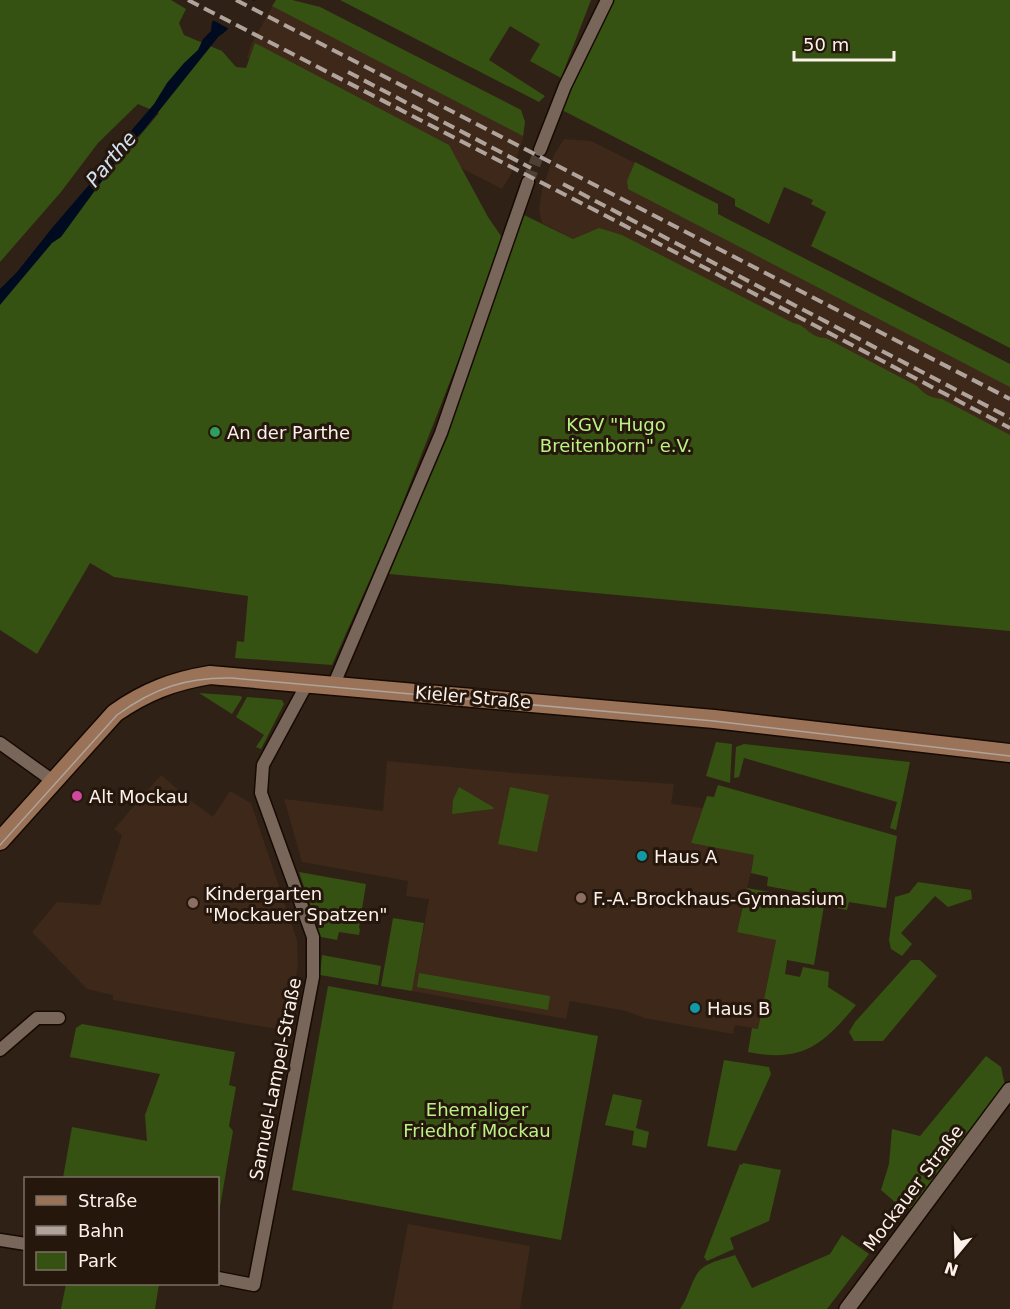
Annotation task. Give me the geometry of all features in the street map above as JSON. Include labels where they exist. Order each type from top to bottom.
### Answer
[{"type":"main road","name":"Kieler Straße","points":[[0,841],[115,713],[138,697],[187,678],[210,675],[714,718],[1010,753]]},
{"type":"street","points":[[540,150],[565,86],[607,0]]},
{"type":"street","points":[[334,684],[441,433],[528,182]]},
{"type":"street","name":"Samuel-Lampel-Straße","points":[[219,1278],[254,1285],[314,977],[313,938],[261,793],[263,765],[308,682]]},
{"type":"street","points":[[0,743],[53,781]]},
{"type":"street","points":[[0,1050],[37,1018],[59,1018]]},
{"type":"street","name":"Mockauer Straße","points":[[847,1309],[1010,1090]]},
{"type":"street","points":[[0,1240],[24,1244]]},
{"type":"shaded area","points":[[276,0],[292,0],[320,7],[521,110],[525,122],[523,139],[511,174],[502,189],[247,58],[251,45]]},
{"type":"shaded area","points":[[564,139],[591,141],[718,204],[718,214],[1010,364],[1010,461],[542,223],[539,210],[542,190],[554,155]]},
{"type":"shaded area","name":"F.-A.-Brockhaus-Gymnasium","points":[[387,761],[514,773],[674,784],[671,804],[703,808],[691,843],[755,855],[737,931],[776,940],[758,1029],[735,1025],[733,1034],[644,1018],[626,1011],[570,1001],[566,1019],[412,991],[429,899],[406,896],[408,881],[302,862],[284,799],[383,811]]},
{"type":"shaded area","name":"Kindergarten \"Mockauer Spatzen\"","points":[[161,775],[213,817],[230,791],[251,803],[297,940],[298,965],[287,1031],[113,1000],[113,995],[87,989],[32,932],[57,902],[100,905],[122,835],[114,829]]},
{"type":"shaded area","points":[[408,1224],[530,1246],[520,1309],[392,1309]]},
{"type":"green space","name":"An der Parthe","points":[[0,0],[171,0],[186,9],[179,23],[184,35],[222,51],[236,67],[246,68],[255,43],[449,145],[488,217],[501,236],[496,264],[392,530],[332,665],[235,658],[237,641],[244,642],[248,596],[114,577],[90,563],[37,654],[0,630],[0,303],[159,113],[138,104],[98,143],[61,192],[0,262]]},
{"type":"green space","points":[[276,0],[292,0],[320,7],[521,110],[525,122],[523,136],[272,6]]},
{"type":"green space","points":[[340,0],[591,0],[561,78],[530,61],[540,44],[510,26],[489,60],[545,96],[539,102]]},
{"type":"green space","points":[[612,0],[1010,0],[1010,348],[811,246],[826,212],[811,204],[813,200],[784,187],[769,224],[735,206],[735,199],[562,110]]},
{"type":"green space","points":[[635,162],[718,204],[718,214],[1010,364],[1010,387],[628,189],[627,181]]},
{"type":"green space","name":"KGV \"Hugo Breitenborn\" e.V.","points":[[522,214],[573,239],[599,228],[622,235],[802,326],[815,336],[826,338],[917,386],[928,395],[942,399],[1010,435],[1010,631],[389,574],[447,435]]},
{"type":"green space","points":[[199,693],[241,696],[242,698],[232,714]]},
{"type":"green space","points":[[247,697],[282,700],[284,704],[261,749],[256,747],[264,735],[236,717]]},
{"type":"green space","points":[[716,742],[732,744],[730,783],[706,776]]},
{"type":"green space","points":[[744,744],[910,762],[896,830],[890,828],[897,802],[744,758],[739,777],[734,778],[736,747]]},
{"type":"green space","points":[[718,785],[897,836],[886,908],[849,902],[847,910],[824,906],[814,965],[787,960],[785,974],[800,977],[803,967],[829,972],[828,987],[856,1005],[822,1040],[797,1053],[767,1055],[748,1052],[752,1028],[758,1029],[776,940],[737,932],[747,888],[804,898],[805,893],[767,886],[768,877],[751,873],[754,855],[691,843],[707,796],[714,797]]},
{"type":"green space","points":[[459,787],[493,809],[452,814],[453,800]]},
{"type":"green space","points":[[510,787],[549,795],[537,852],[498,844]]},
{"type":"green space","points":[[299,872],[366,884],[359,935],[339,932],[337,940],[321,937]]},
{"type":"green space","points":[[918,882],[971,890],[972,899],[948,907],[935,896],[901,933],[912,944],[902,956],[891,949],[889,940],[895,897],[909,893]]},
{"type":"green space","points":[[393,918],[424,923],[412,991],[381,986]]},
{"type":"green space","points":[[322,955],[381,966],[378,985],[320,975]]},
{"type":"green space","points":[[911,960],[920,960],[937,976],[883,1041],[854,1041],[849,1032],[855,1022]]},
{"type":"green space","points":[[419,973],[550,996],[548,1010],[417,987]]},
{"type":"green space","name":"Ehemaliger Friedhof Mockau","points":[[328,986],[598,1036],[561,1240],[292,1190]]},
{"type":"green space","points":[[82,1024],[235,1052],[229,1085],[236,1087],[229,1126],[233,1131],[219,1212],[219,1177],[63,1177],[72,1127],[147,1141],[145,1115],[160,1074],[70,1057],[76,1028]]},
{"type":"green space","points":[[986,1056],[1001,1067],[1005,1086],[920,1204],[904,1210],[881,1190],[889,1164],[892,1129],[920,1136]]},
{"type":"green space","points":[[724,1060],[769,1067],[771,1074],[736,1151],[707,1146]]},
{"type":"green space","points":[[613,1094],[642,1100],[636,1128],[649,1132],[646,1148],[632,1145],[634,1131],[605,1125]]},
{"type":"green space","points":[[740,1164],[781,1170],[769,1221],[730,1238],[734,1249],[707,1261],[704,1257]]},
{"type":"green space","points":[[842,1235],[869,1254],[827,1309],[680,1309],[697,1274],[709,1264],[735,1255],[752,1288],[830,1254]]},
{"type":"green space","points":[[66,1285],[159,1285],[155,1309],[61,1309]]},
{"type":"water","name":"Parthe","points":[[236,0],[255,0],[219,36],[143,131],[126,148],[61,237],[52,243],[0,305],[0,289],[17,272],[100,172],[107,159],[154,104],[167,83],[198,50],[203,39],[211,31],[212,22]]},
{"type":"pier","points":[[231,0],[257,2],[231,30],[211,19]]},
{"type":"tunnel","points":[[528,182],[540,150]]},
{"type":"tram line","points":[[0,845],[117,715],[158,691],[186,682],[216,678],[714,721],[1010,756]]},
{"type":"railway","points":[[188,0],[1010,428]]},
{"type":"railway","points":[[236,0],[1010,399]]},
{"type":"railway","points":[[348,72],[531,168]]},
{"type":"railway","points":[[563,184],[1010,418]]},
{"type":"place","name":"An der Parthe","points":[[215,432]]},
{"type":"place","name":"Alt Mockau","points":[[77,796]]},
{"type":"place","name":"Haus A","points":[[642,856]]},
{"type":"place","name":"F.-A.-Brockhaus-Gymnasium","points":[[581,898]]},
{"type":"place","name":"Kindergarten \"Mockauer Spatzen\"","points":[[193,903]]},
{"type":"place","name":"Haus B","points":[[695,1008]]}]
